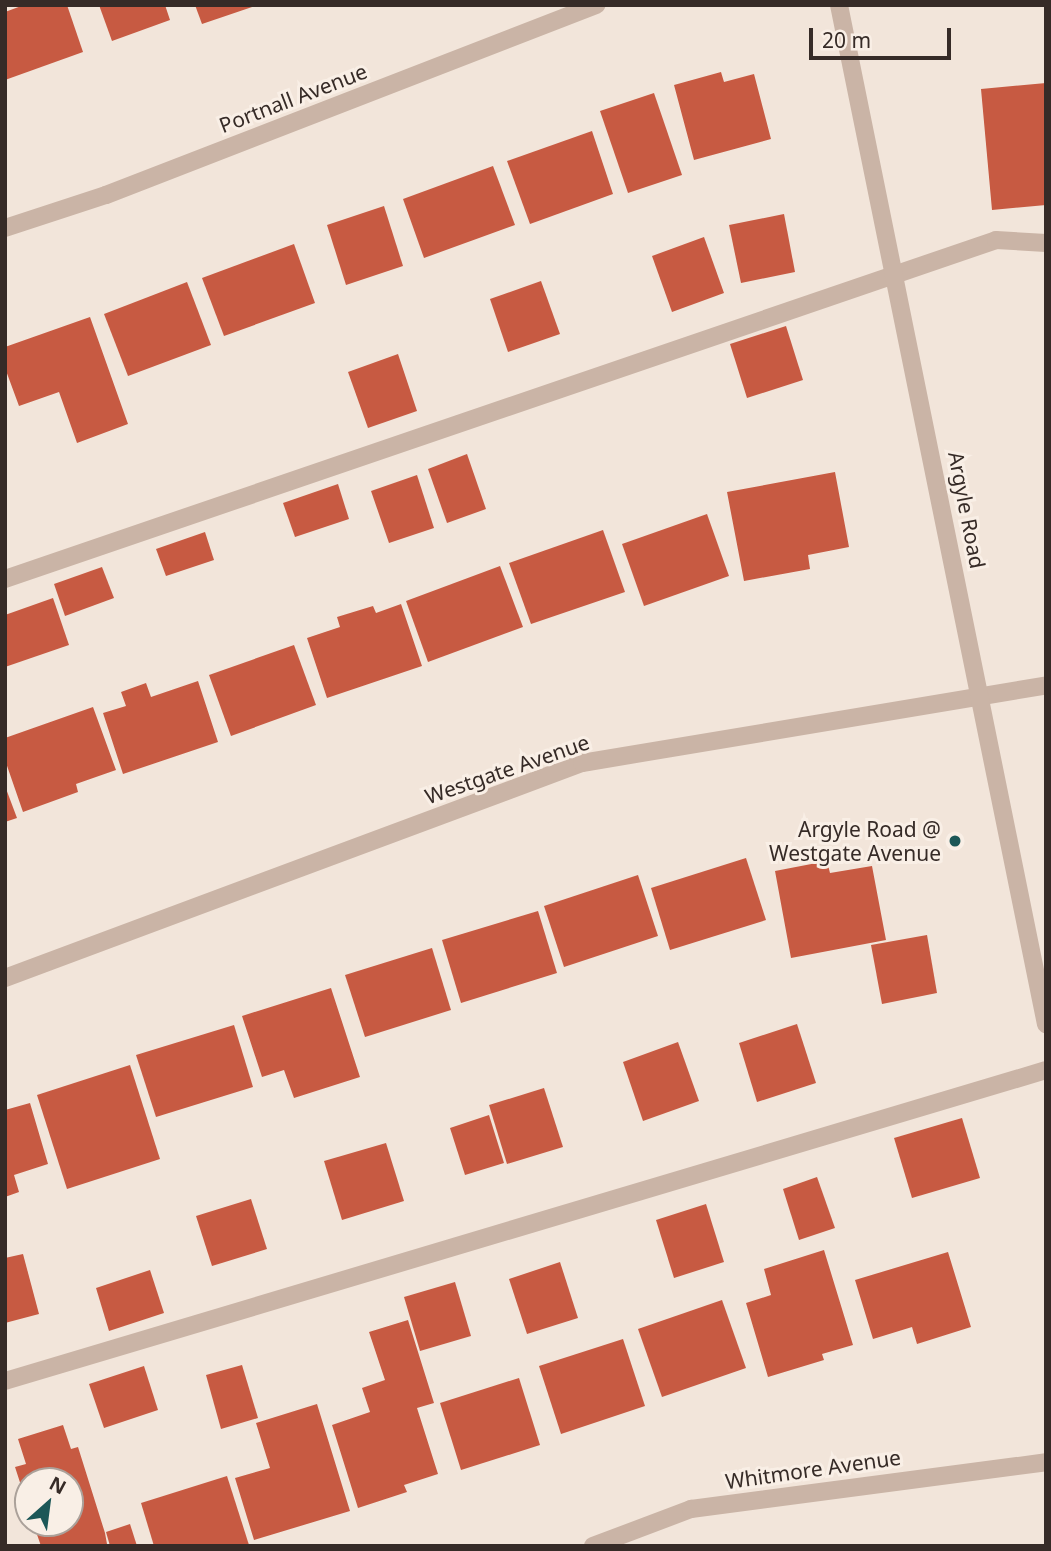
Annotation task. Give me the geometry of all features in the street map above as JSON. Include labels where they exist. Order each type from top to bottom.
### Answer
[{"type":"street","name":"Portnall Avenue","points":[[5,228],[106,195],[596,5]]},
{"type":"street","name":"Argyle Road","points":[[839,5],[982,696],[1046,1024]]},
{"type":"street","points":[[5,579],[996,240],[1046,243]]},
{"type":"street","name":"Westgate Avenue","points":[[5,978],[582,763],[1046,685]]},
{"type":"street","points":[[5,1381],[1046,1070]]},
{"type":"street","name":"Whitmore Avenue","points":[[593,1546],[691,1509],[1046,1462]]},
{"type":"building","points":[[24,5],[67,5],[83,52],[5,80],[5,12]]},
{"type":"building","points":[[99,5],[165,5],[170,20],[112,41]]},
{"type":"building","points":[[195,5],[255,5],[255,6],[202,24]]},
{"type":"building","points":[[721,72],[724,82],[754,74],[771,139],[694,160],[674,85]]},
{"type":"building","points":[[1046,83],[1046,205],[992,210],[981,89]]},
{"type":"building","points":[[654,93],[682,175],[628,193],[600,111]]},
{"type":"building","points":[[592,131],[613,194],[530,224],[507,161]]},
{"type":"building","points":[[493,166],[515,225],[424,258],[403,199]]},
{"type":"building","points":[[384,206],[403,266],[346,285],[327,225]]},
{"type":"building","points":[[784,214],[795,272],[741,283],[729,225]]},
{"type":"building","points":[[704,237],[724,293],[672,312],[652,256]]},
{"type":"building","points":[[294,244],[315,303],[224,336],[202,278]]},
{"type":"building","points":[[541,281],[560,334],[508,352],[490,299]]},
{"type":"building","points":[[187,282],[211,345],[128,376],[104,314]]},
{"type":"building","points":[[90,317],[128,424],[77,443],[59,392],[19,406],[5,368],[5,347]]},
{"type":"building","points":[[786,326],[803,380],[747,398],[730,344]]},
{"type":"building","points":[[398,354],[417,411],[368,428],[348,372]]},
{"type":"building","points":[[467,454],[486,509],[447,523],[428,469]]},
{"type":"building","points":[[835,472],[849,547],[808,555],[810,569],[744,581],[727,492]]},
{"type":"building","points":[[417,475],[434,528],[389,543],[371,491]]},
{"type":"building","points":[[338,484],[349,519],[295,537],[283,503]]},
{"type":"building","points":[[707,514],[729,576],[644,606],[622,544]]},
{"type":"building","points":[[603,530],[625,592],[531,624],[509,563]]},
{"type":"building","points":[[205,532],[214,560],[166,576],[156,549]]},
{"type":"building","points":[[500,566],[523,627],[428,662],[406,601]]},
{"type":"building","points":[[102,567],[114,598],[65,616],[54,584]]},
{"type":"building","points":[[53,598],[69,645],[5,667],[5,615]]},
{"type":"building","points":[[401,604],[422,666],[327,698],[307,638],[340,627],[337,617],[373,606],[376,613]]},
{"type":"building","points":[[294,645],[316,705],[231,736],[209,675]]},
{"type":"building","points":[[198,681],[218,742],[123,774],[103,713],[126,706],[121,692],[146,683],[151,697]]},
{"type":"building","points":[[93,707],[116,770],[76,784],[78,792],[23,812],[5,760],[5,738]]},
{"type":"building","points":[[5,786],[17,818],[5,822]]},
{"type":"building","points":[[746,858],[766,920],[670,950],[651,888]]},
{"type":"building","points":[[827,861],[830,873],[872,866],[886,940],[791,958],[775,871]]},
{"type":"building","points":[[638,875],[658,936],[564,967],[544,906]]},
{"type":"building","points":[[538,911],[557,973],[461,1003],[442,940]]},
{"type":"building","points":[[927,935],[937,993],[882,1004],[871,945]]},
{"type":"building","points":[[432,948],[451,1010],[365,1037],[345,975]]},
{"type":"building","points":[[331,988],[360,1077],[294,1098],[284,1070],[262,1077],[242,1016]]},
{"type":"building","points":[[797,1024],[816,1083],[757,1102],[739,1043]]},
{"type":"building","points":[[234,1025],[253,1087],[156,1117],[136,1055]]},
{"type":"building","points":[[678,1042],[699,1101],[643,1121],[623,1062]]},
{"type":"building","points":[[130,1065],[160,1159],[67,1189],[37,1095]]},
{"type":"building","points":[[544,1088],[563,1147],[507,1164],[489,1105]]},
{"type":"building","points":[[30,1103],[48,1164],[14,1175],[19,1192],[5,1197],[5,1110]]},
{"type":"building","points":[[489,1115],[504,1163],[465,1175],[450,1128]]},
{"type":"building","points":[[962,1118],[980,1178],[912,1198],[894,1138]]},
{"type":"building","points":[[386,1143],[404,1201],[342,1220],[324,1161]]},
{"type":"building","points":[[817,1177],[835,1228],[799,1240],[783,1189]]},
{"type":"building","points":[[251,1199],[267,1249],[212,1266],[196,1216]]},
{"type":"building","points":[[706,1204],[724,1262],[674,1278],[656,1220]]},
{"type":"building","points":[[824,1250],[853,1345],[822,1354],[824,1360],[768,1377],[746,1303],[771,1295],[764,1269]]},
{"type":"building","points":[[948,1252],[971,1327],[917,1344],[912,1327],[873,1339],[855,1280]]},
{"type":"building","points":[[23,1254],[39,1314],[5,1323],[5,1258]]},
{"type":"building","points":[[560,1262],[578,1318],[527,1334],[509,1279]]},
{"type":"building","points":[[150,1270],[164,1313],[109,1331],[96,1288]]},
{"type":"building","points":[[455,1282],[471,1336],[420,1351],[404,1297]]},
{"type":"building","points":[[722,1300],[746,1368],[662,1397],[638,1329]]},
{"type":"building","points":[[408,1320],[434,1403],[417,1408],[438,1474],[404,1485],[407,1492],[358,1508],[332,1425],[370,1412],[362,1388],[385,1380],[369,1332]]},
{"type":"building","points":[[623,1339],[645,1406],[561,1434],[539,1366]]},
{"type":"building","points":[[242,1365],[258,1418],[221,1429],[206,1375]]},
{"type":"building","points":[[144,1366],[158,1410],[104,1428],[89,1384]]},
{"type":"building","points":[[519,1378],[540,1445],[461,1470],[440,1403]]},
{"type":"building","points":[[317,1404],[350,1511],[254,1540],[235,1478],[270,1468],[256,1423]]},
{"type":"building","points":[[63,1425],[71,1449],[78,1447],[105,1533],[107,1544],[41,1546],[38,1537],[84,1537],[84,1467],[15,1467],[26,1464],[18,1439]]},
{"type":"building","points":[[227,1476],[249,1545],[154,1546],[141,1503]]},
{"type":"building","points":[[130,1524],[137,1546],[110,1546],[106,1532]]},
{"type":"place","name":"Argyle Road @ Westgate Avenue","points":[[955,841]]}]
